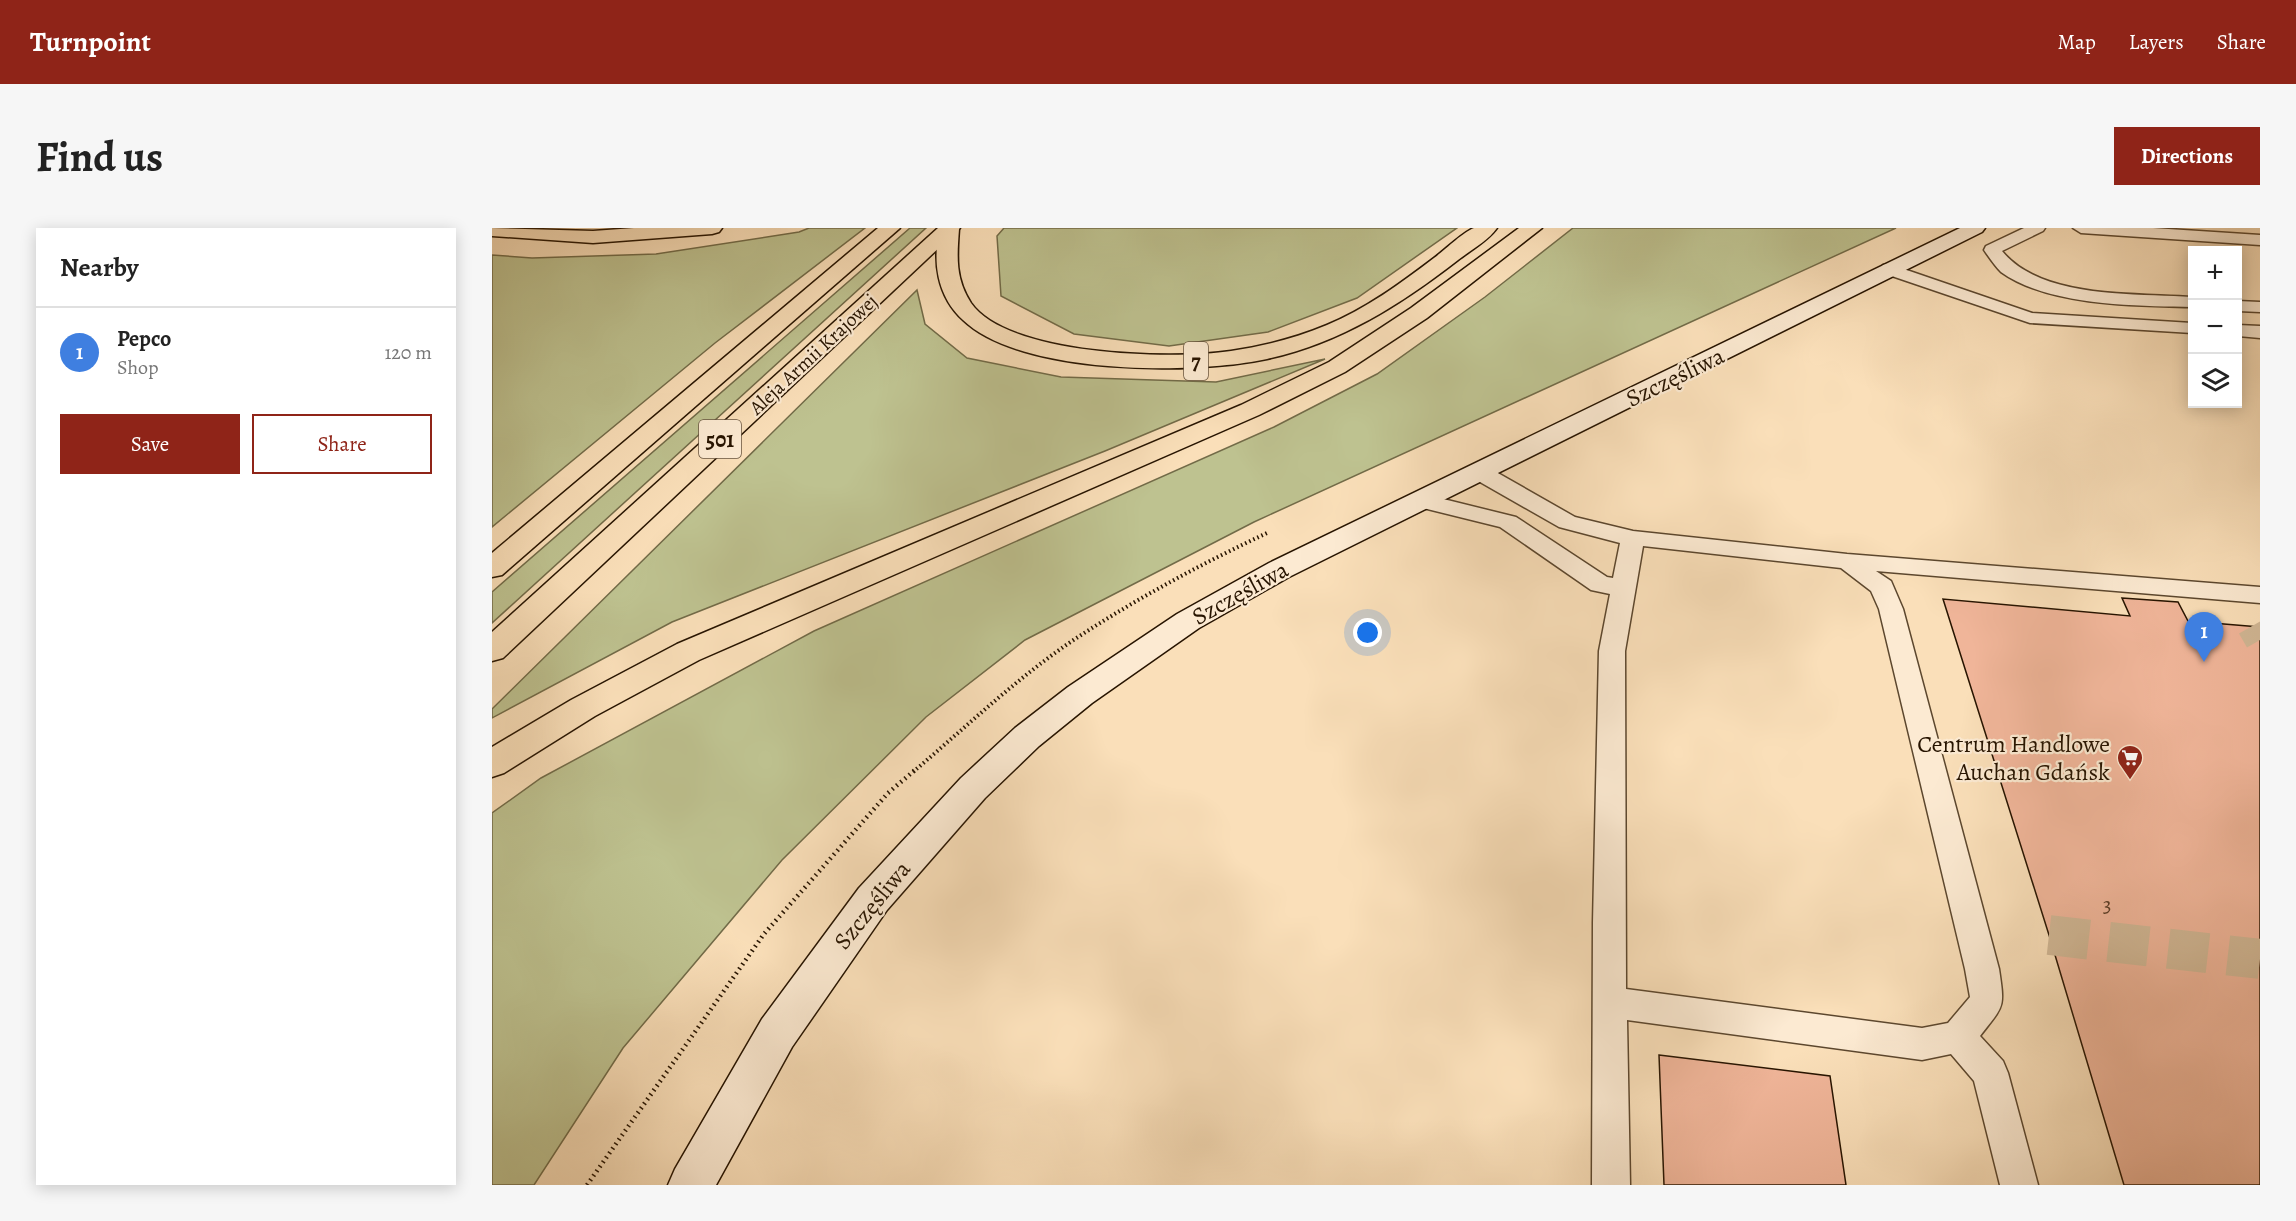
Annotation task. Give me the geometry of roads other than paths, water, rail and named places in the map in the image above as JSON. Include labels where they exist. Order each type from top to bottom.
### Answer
[{"type":"main road","points":[[492,230],[593,237],[712,228]]},
{"type":"main road","name":"Aleja Armii Krajowej","points":[[492,568],[890,228]]},
{"type":"main road","name":"7","points":[[949,229],[947,274],[964,309],[988,328],[1023,344],[1073,355],[1130,363],[1174,363],[1240,356],[1281,348],[1336,329],[1384,304],[1487,228]]},
{"type":"main road","points":[[492,764],[584,708],[688,652],[1250,410],[1337,367],[1419,313],[1532,228]]},
{"type":"main road","name":"Aleja Armii Krajowej","points":[[492,650],[949,229]]},
{"type":"street","name":"Szczęśliwa","points":[[691,1185],[777,1033],[873,898],[973,788],[1027,737],[1080,695],[1188,621],[1227,598],[1757,338],[1889,269],[1975,228]]},
{"type":"lane","points":[[2037,228],[1992,250],[1996,259],[2028,280],[2061,292],[2188,302]]},
{"type":"lane","points":[[2081,228],[2260,240]]},
{"type":"lane","points":[[1889,269],[2030,318],[2188,328]]},
{"type":"lane","points":[[2242,306],[2260,307]]},
{"type":"lane","points":[[2242,331],[2260,332]]},
{"type":"lane","points":[[1481,472],[1567,522],[1604,533],[1633,538],[1847,561],[2260,595]]},
{"type":"lane","points":[[1423,501],[1508,522],[1600,584],[1624,588]]},
{"type":"lane","points":[[1611,1185],[1612,651],[1633,538]]},
{"type":"lane","points":[[1610,1002],[1922,1044],[1959,1037],[1987,1001],[1983,969],[1891,609],[1882,587],[1847,561]]},
{"type":"lane","points":[[1959,1037],[1990,1073],[2019,1185]]},
{"type":"tunnel","points":[[2252,626],[2260,640]]},
{"type":"tunnel","points":[[2049,935],[2260,959]]},
{"type":"place","name":"Pepco","points":[[2204,662]]},
{"type":"place","name":"Centrum Handlowe Auchan Gdańsk","points":[[2130,781]]}]
